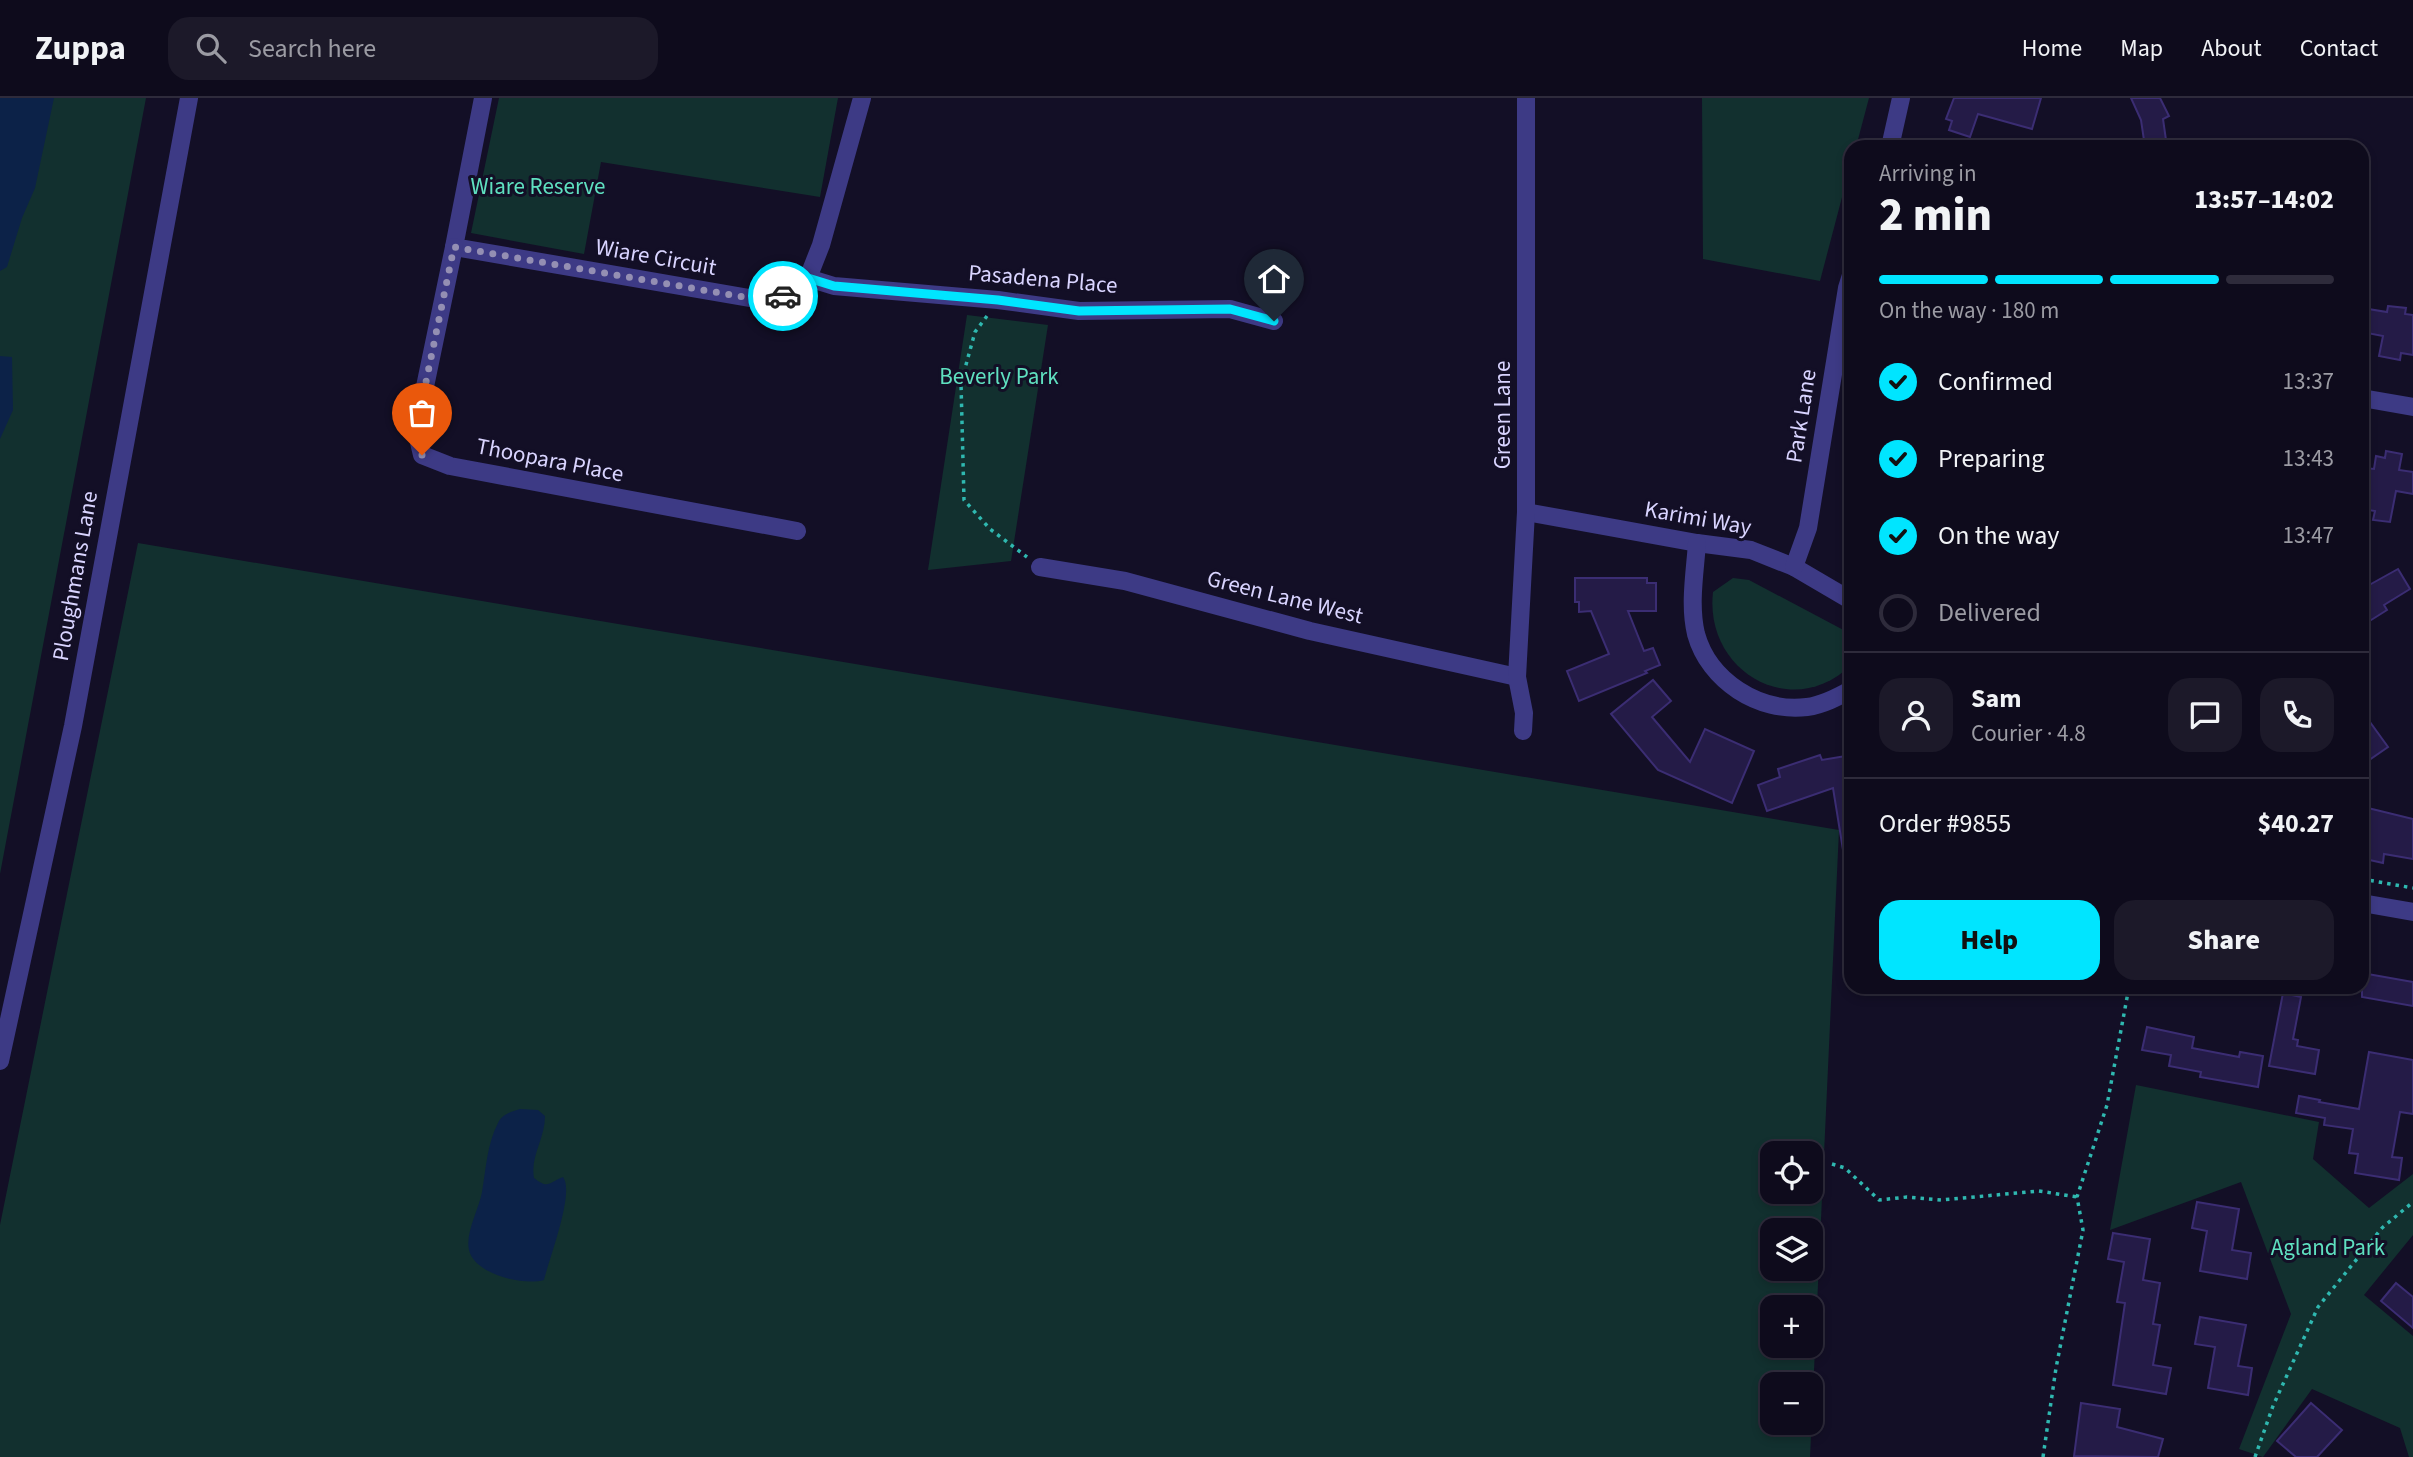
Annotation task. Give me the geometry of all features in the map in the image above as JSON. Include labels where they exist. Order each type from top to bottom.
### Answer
[{"type":"street","name":"Ploughmans Lane","points":[[0,1061],[73,726],[189,98]]},
{"type":"street","points":[[454,247],[483,98]]},
{"type":"street","points":[[808,278],[821,244],[862,98]]},
{"type":"street","name":"Green Lane","points":[[1523,731],[1524,713],[1517,677],[1526,512],[1526,98]]},
{"type":"street","points":[[1892,140],[1901,98]]},
{"type":"street","name":"Wiare Circuit","points":[[454,247],[761,300],[780,298],[808,278]]},
{"type":"street","name":"Thoopara Place","points":[[454,247],[416,430],[422,455],[450,466],[797,531]]},
{"type":"street","name":"Pasadena Place","points":[[808,278],[834,286],[998,300],[1079,311],[1230,309],[1274,321]]},
{"type":"street","name":"Park Lane","points":[[1794,567],[1808,528],[1844,306]]},
{"type":"street","points":[[2369,399],[2413,407]]},
{"type":"street","name":"Karimi Way","points":[[1526,512],[1751,550],[1794,567],[1844,596]]},
{"type":"street","points":[[1697,543],[1693,601],[1696,634],[1708,661],[1729,685],[1750,698],[1790,707],[1823,703],[1844,692]]},
{"type":"street","name":"Green Lane West","points":[[1040,567],[1125,581],[1310,631],[1517,677]]},
{"type":"street","points":[[2369,904],[2413,912]]},
{"type":"path","points":[[998,300],[975,332],[961,383],[964,500],[990,529],[1040,567]]},
{"type":"path","points":[[2369,879],[2413,888]]},
{"type":"path","points":[[2043,1457],[2056,1368],[2083,1230],[2077,1197],[2107,1105],[2128,994]]},
{"type":"path","points":[[1832,1164],[1846,1168],[1879,1200],[1907,1197],[1941,1200],[2039,1191],[2077,1197]]},
{"type":"path","points":[[2255,1457],[2273,1406],[2318,1307],[2382,1228],[2413,1202]]},
{"type":"green space","points":[[0,98],[146,98],[0,874]]},
{"type":"green space","name":"Wiare Reserve","points":[[499,98],[838,98],[820,197],[601,162],[584,254],[471,233]]},
{"type":"green space","points":[[1702,98],[1869,98],[1858,140],[1844,140],[1844,190],[1820,281],[1703,259]]},
{"type":"green space","name":"Beverly Park","points":[[967,315],[1048,325],[1011,561],[928,570]]},
{"type":"green space","points":[[138,543],[1839,830],[1823,1176],[1823,1141],[1760,1141],[1760,1204],[1822,1204],[1821,1218],[1760,1218],[1760,1281],[1818,1281],[1817,1295],[1760,1295],[1760,1358],[1815,1358],[1814,1372],[1760,1372],[1760,1435],[1811,1435],[1810,1457],[0,1457],[0,1225]]},
{"type":"green space","points":[[1733,578],[1749,580],[1844,630],[1844,670],[1828,682],[1804,689],[1779,688],[1757,680],[1737,665],[1723,645],[1714,620],[1713,592]]},
{"type":"green space","name":"Agland Park","points":[[2136,1085],[2319,1122],[2313,1159],[2369,1208],[2413,1174],[2413,1235],[2364,1295],[2413,1336],[2413,1457],[2409,1457],[2400,1428],[2312,1389],[2263,1457],[2239,1449],[2291,1314],[2241,1182],[2110,1230]]},
{"type":"water","points":[[0,98],[54,98],[35,188],[22,218],[7,267],[0,271]]},
{"type":"water","points":[[0,356],[12,357],[13,410],[0,439]]},
{"type":"water","points":[[520,1109],[538,1110],[545,1116],[534,1162],[534,1178],[549,1184],[563,1177],[566,1185],[564,1211],[544,1280],[524,1281],[489,1272],[473,1258],[468,1243],[482,1192],[494,1131],[502,1117]]},
{"type":"building","points":[[1954,98],[2041,98],[2032,129],[1978,114],[1970,137],[1949,130],[1952,121],[1946,119]]},
{"type":"building","points":[[2131,98],[2160,98],[2169,116],[2163,119],[2166,140],[2144,140],[2141,120]]},
{"type":"building","points":[[2388,306],[2406,308],[2405,314],[2413,315],[2413,355],[2401,353],[2400,360],[2379,356],[2383,336],[2369,333],[2369,309],[2387,312]]},
{"type":"building","points":[[2386,451],[2402,454],[2399,470],[2413,472],[2413,494],[2396,491],[2390,522],[2373,520],[2375,511],[2369,510],[2369,468],[2374,469],[2376,456],[2385,458]]},
{"type":"building","points":[[2398,569],[2410,589],[2384,605],[2387,610],[2369,621],[2369,585]]},
{"type":"building","points":[[1575,578],[1647,578],[1647,583],[1656,583],[1656,611],[1628,611],[1644,651],[1653,648],[1660,665],[1579,701],[1567,671],[1609,654],[1591,611],[1579,612],[1579,602],[1575,602]]},
{"type":"building","points":[[1653,680],[1671,701],[1652,717],[1690,762],[1705,729],[1754,751],[1732,803],[1658,770],[1611,714]]},
{"type":"building","points":[[2369,721],[2388,747],[2369,760]]},
{"type":"building","points":[[1820,755],[1822,760],[1844,756],[1844,850],[1833,788],[1767,811],[1758,785],[1780,777],[1778,769]]},
{"type":"building","points":[[2369,808],[2413,819],[2413,859],[2384,854],[2383,863],[2369,860]]},
{"type":"building","points":[[2369,974],[2413,982],[2413,1006],[2362,997],[2362,994],[2369,994]]},
{"type":"building","points":[[2283,994],[2301,997],[2293,1039],[2298,1040],[2297,1046],[2319,1050],[2315,1074],[2269,1066]]},
{"type":"building","points":[[2147,1027],[2194,1037],[2192,1048],[2239,1057],[2240,1052],[2263,1056],[2258,1087],[2200,1077],[2201,1072],[2169,1066],[2171,1055],[2142,1050]]},
{"type":"building","points":[[2369,1052],[2413,1060],[2413,1114],[2400,1112],[2392,1157],[2402,1158],[2399,1180],[2355,1173],[2358,1154],[2349,1153],[2353,1129],[2324,1125],[2325,1118],[2296,1113],[2299,1096],[2359,1109]]},
{"type":"building","points":[[2197,1202],[2239,1209],[2232,1250],[2251,1253],[2247,1279],[2200,1271],[2207,1231],[2192,1228]]},
{"type":"building","points":[[2113,1233],[2150,1239],[2143,1280],[2160,1283],[2153,1324],[2160,1325],[2153,1365],[2171,1368],[2166,1394],[2113,1385],[2125,1303],[2117,1302],[2124,1262],[2108,1259]]},
{"type":"building","points":[[2396,1283],[2413,1297],[2413,1328],[2381,1301]]},
{"type":"building","points":[[2200,1317],[2246,1325],[2238,1366],[2252,1368],[2248,1395],[2208,1388],[2215,1347],[2195,1344]]},
{"type":"building","points":[[2081,1403],[2120,1409],[2117,1427],[2163,1439],[2158,1457],[2074,1456]]},
{"type":"building","points":[[2311,1403],[2342,1430],[2317,1457],[2296,1457],[2277,1441]]},
{"type":"way so far","points":[[422,455],[416,430],[454,247],[761,300],[783,296]]},
{"type":"route","points":[[783,296],[808,278],[834,286],[998,300],[1079,311],[1230,309],[1274,321]]}]
